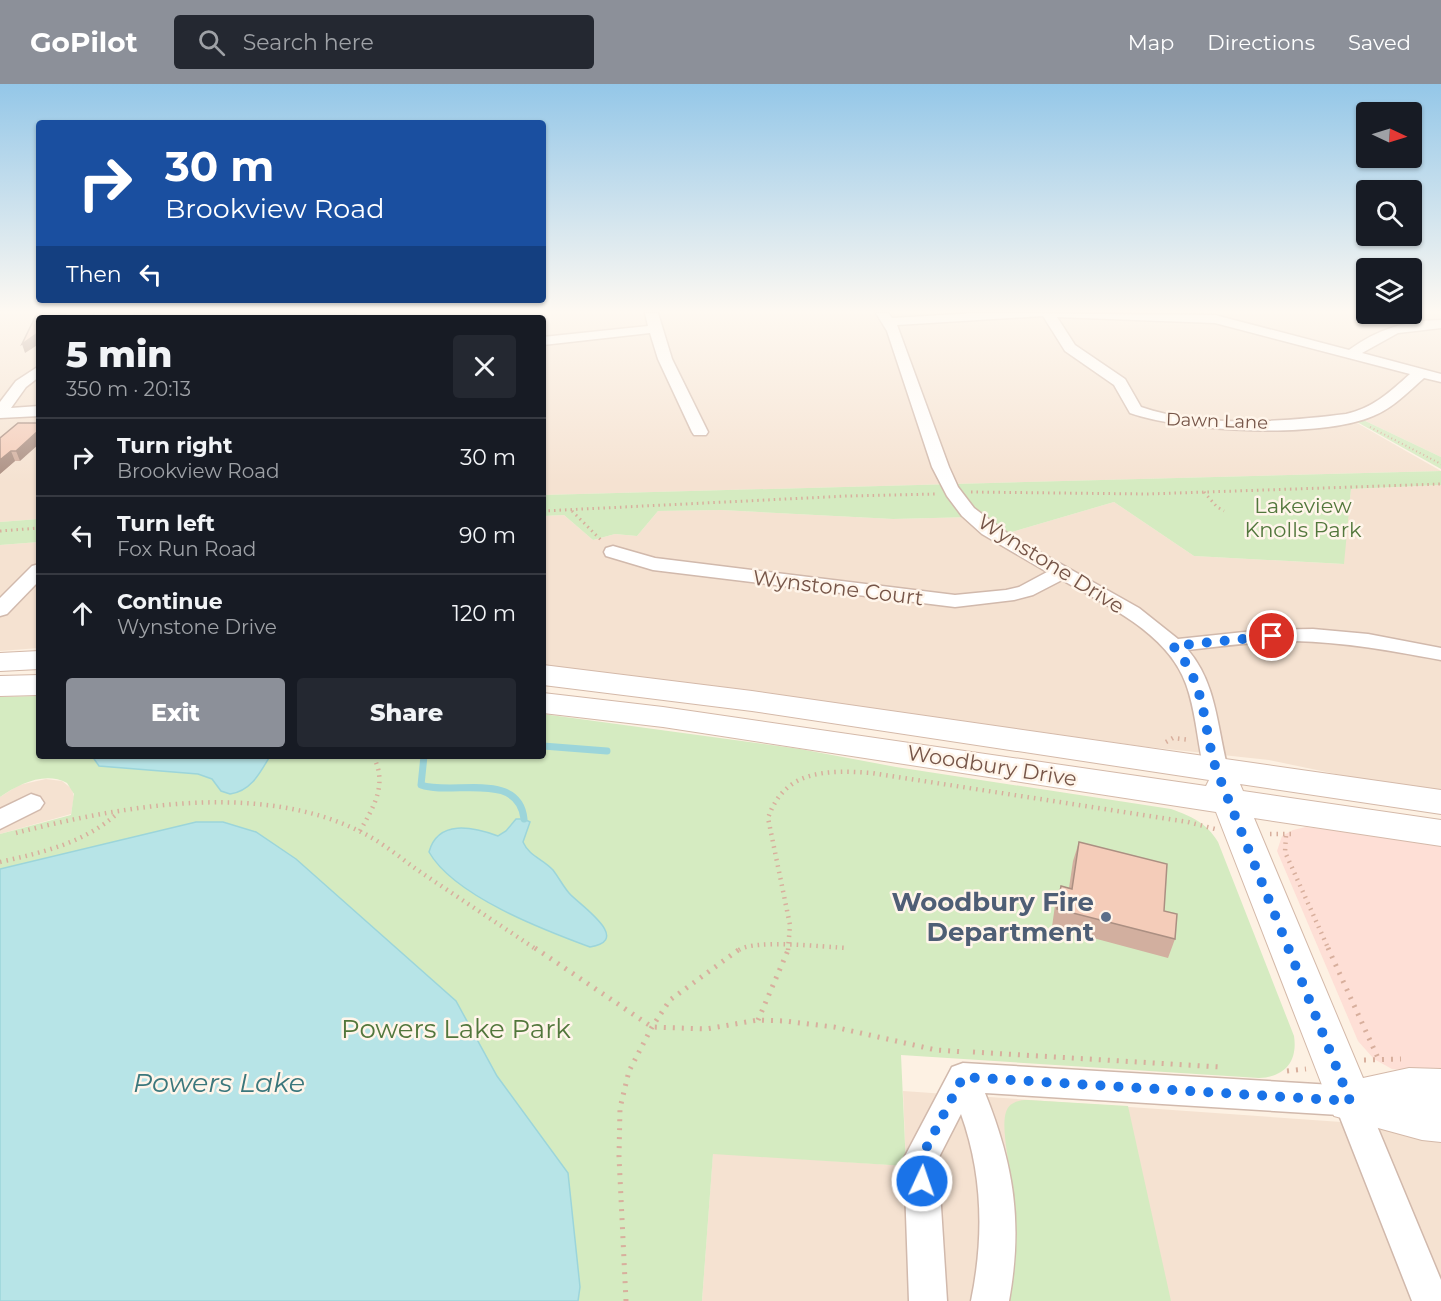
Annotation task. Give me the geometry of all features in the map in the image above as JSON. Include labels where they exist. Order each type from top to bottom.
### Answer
[{"type":"main road","points":[[0,662],[36,660]]},
{"type":"main road","name":"Woodbury Drive","points":[[546,675],[711,696],[1217,799],[1441,802]]},
{"type":"main road","points":[[0,686],[36,685]]},
{"type":"main road","name":"Woodbury Drive","points":[[546,703],[663,717],[1441,833]]},
{"type":"main road","points":[[1217,799],[1350,1101]]},
{"type":"main road","points":[[1350,1101],[1409,1088],[1441,1090]]},
{"type":"main road","points":[[1350,1101],[1422,1119],[1441,1120]]},
{"type":"street","points":[[669,370],[700,432]]},
{"type":"street","name":"Wynstone Drive","points":[[904,370],[944,477],[953,493],[977,520],[998,536],[1151,626],[1186,660],[1196,681],[1211,753],[1217,799]]},
{"type":"street","name":"Dawn Lane","points":[[1102,370],[1120,382],[1139,417],[1173,421],[1292,424],[1353,418],[1385,403],[1421,373]]},
{"type":"street","points":[[1409,370],[1441,378]]},
{"type":"street","points":[[0,413],[21,384],[36,372]]},
{"type":"street","points":[[0,413],[36,411]]},
{"type":"street","name":"Wynstone Court","points":[[613,552],[653,564],[955,601],[1007,596],[1026,591],[1061,573]]},
{"type":"street","points":[[0,610],[36,573]]},
{"type":"street","points":[[1173,646],[1253,637],[1329,636],[1371,640],[1441,654]]},
{"type":"street","points":[[6,827],[32,803]]},
{"type":"street","points":[[963,1077],[1350,1101],[1431,1301]]},
{"type":"street","points":[[928,1301],[921,1158],[963,1077]]},
{"type":"street","points":[[963,1077],[992,1162],[999,1239],[990,1301]]},
{"type":"path","points":[[1353,418],[1441,464]]},
{"type":"path","points":[[966,492],[1140,495],[1441,484]]},
{"type":"path","points":[[1204,492],[1217,507],[1224,511]]},
{"type":"path","points":[[546,511],[658,504],[942,494]]},
{"type":"path","points":[[572,511],[613,552]]},
{"type":"path","points":[[0,531],[36,528]]},
{"type":"path","points":[[360,831],[380,792],[382,778],[379,764],[375,759]]},
{"type":"path","points":[[758,1020],[790,946],[790,925],[768,818],[771,803],[779,793],[815,774],[832,770],[872,773],[1188,822],[1217,799]]},
{"type":"path","points":[[6,827],[175,805],[250,805],[309,813],[360,831],[652,1027],[706,1029],[758,1020],[834,1027],[948,1051],[995,1052],[1229,1068]]},
{"type":"path","points":[[0,862],[63,848],[95,833],[118,812]]},
{"type":"path","points":[[1286,836],[1285,852],[1378,1058]]},
{"type":"path","points":[[626,1301],[619,1157],[620,1108],[629,1071],[652,1027],[670,1000],[744,946],[760,944],[847,948]]},
{"type":"shaded area","points":[[0,370],[36,370],[36,519],[0,522]]},
{"type":"shaded area","points":[[546,370],[1441,370],[1441,457],[1357,417],[1350,419],[1441,471],[546,495]]},
{"type":"shaded area","points":[[1441,485],[1441,796],[1269,760],[1139,746],[731,688],[546,665],[546,516],[564,515],[593,540],[615,534],[637,536],[658,511],[721,510],[893,519],[974,517],[998,536],[1114,502],[1194,556],[1343,564],[1351,489]]},
{"type":"shaded area","points":[[36,542],[36,648],[0,651],[0,545]]},
{"type":"shaded area","points":[[46,779],[62,781],[72,789],[74,797],[71,814],[0,834],[0,797],[19,785]]},
{"type":"shaded area","points":[[1306,827],[1441,843],[1441,1075],[1392,1069],[1374,1059],[1358,1041],[1277,851],[1282,836]]},
{"type":"shaded area","points":[[903,1091],[1441,1129],[1441,1301],[702,1301],[713,1153],[906,1166]]},
{"type":"green space","name":"Lakeview Knolls Park","points":[[1357,417],[1441,457],[1441,469],[1350,418]]},
{"type":"green space","name":"Lakeview Knolls Park","points":[[1441,471],[1441,485],[1351,489],[1344,564],[1194,556],[1114,502],[998,536],[974,517],[893,519],[721,510],[658,511],[637,536],[615,534],[593,540],[564,515],[546,516],[546,495]]},
{"type":"green space","points":[[36,519],[36,542],[0,545],[0,522]]},
{"type":"green space","name":"Powers Lake Park","points":[[36,696],[36,759],[546,759],[546,714],[800,749],[896,767],[1171,809],[1198,821],[1214,835],[1218,842],[1294,1036],[1294,1053],[1282,1071],[1276,1075],[1259,1078],[901,1055],[906,1166],[713,1154],[702,1301],[0,1301],[0,834],[71,815],[74,794],[67,783],[50,778],[24,784],[0,797],[0,697]]},
{"type":"green space","points":[[1028,1100],[1128,1106],[1171,1301],[1010,1301],[1014,1271],[1014,1239],[1005,1118],[1007,1109],[1012,1104]]},
{"type":"water","points":[[94,759],[268,759],[249,785],[230,794],[221,791],[212,779],[198,774],[99,766]]},
{"type":"water","points":[[516,819],[530,822],[523,842],[529,851],[553,870],[569,893],[591,913],[605,930],[607,937],[602,943],[590,947],[502,910],[458,883],[441,868],[429,852],[440,834],[448,830],[468,828],[498,836],[506,831]]},
{"type":"water","name":"Powers Lake","points":[[196,822],[223,822],[256,832],[296,859],[456,1001],[497,1076],[568,1173],[580,1287],[578,1301],[0,1301],[0,869]]},
{"type":"building","points":[[18,423],[36,423],[36,433],[16,451],[11,451],[0,460],[0,438]]},
{"type":"building","name":"Woodbury Fire Department","points":[[1079,842],[1167,864],[1164,911],[1177,914],[1175,939],[1057,909],[1061,886],[1072,889]]},
{"type":"waterway","points":[[546,746],[607,751]]},
{"type":"waterway","points":[[424,759],[421,785],[434,788],[497,790],[510,795],[519,804],[524,819]]},
{"type":"place","name":"Woodbury Fire Department","points":[[1106,917]]},
{"type":"route","points":[[922,1181],[921,1158],[963,1077],[1350,1101],[1216,769],[1211,753],[1202,698],[1196,681],[1186,660],[1173,646],[1272,636]]}]
